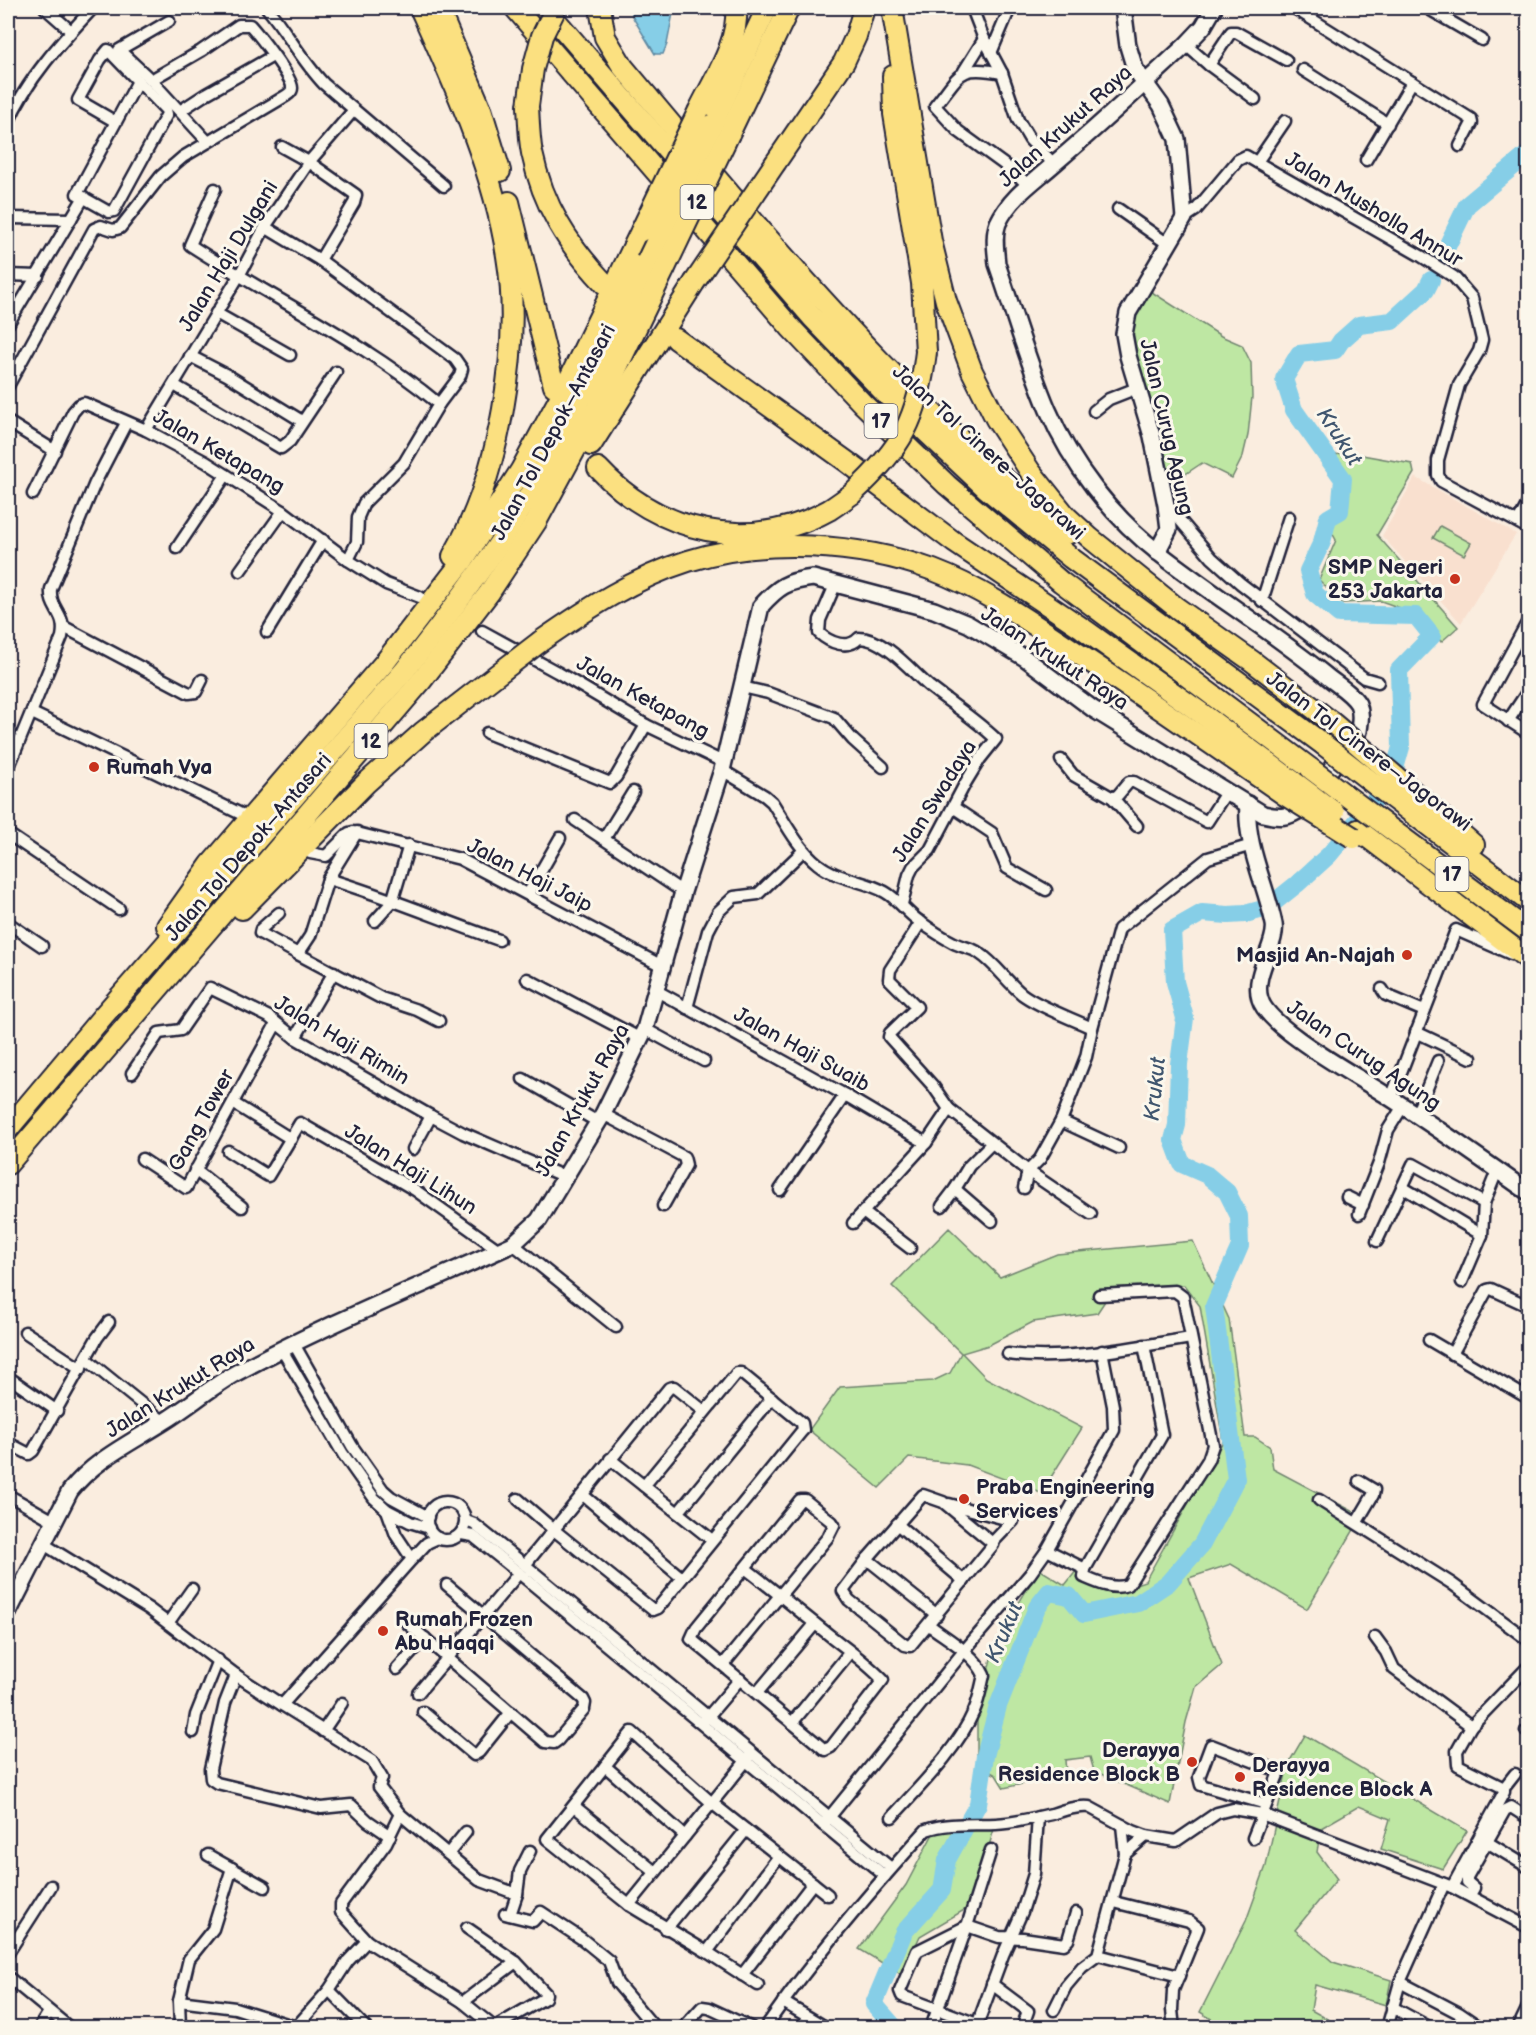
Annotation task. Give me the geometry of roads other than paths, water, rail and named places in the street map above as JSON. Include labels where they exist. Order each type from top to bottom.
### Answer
[{"type":"highway","points":[[410,631],[459,546],[483,488],[499,432],[508,376],[511,313],[508,257],[494,194],[464,105],[420,8]]},
{"type":"highway","points":[[438,8],[481,109],[507,193],[554,386]]},
{"type":"highway","name":"17","points":[[515,8],[789,327],[938,477],[1061,582],[1528,931]]},
{"type":"highway","name":"Jalan Tol Cinere–Jagorawi","points":[[545,8],[812,317],[887,395],[986,488],[1071,558],[1324,745],[1396,789],[1528,901]]},
{"type":"highway","points":[[556,8],[542,36],[533,69],[528,106],[532,151],[543,194],[562,233],[585,264],[605,284]]},
{"type":"highway","points":[[600,8],[605,37],[623,67],[789,262],[881,362],[954,434],[1033,503],[1114,568],[1177,608],[1252,661],[1329,720],[1396,789],[1528,894]]},
{"type":"highway","points":[[103,1016],[211,864],[410,631],[462,562],[521,470],[563,392],[641,231],[705,118],[733,36],[737,18],[736,8]]},
{"type":"highway","name":"Jalan Tol Depok–Antasari","points":[[8,1129],[103,1016],[405,670],[472,582],[517,515],[563,434],[647,261],[705,118],[767,8]]},
{"type":"highway","name":"Jalan Tol Depok–Antasari","points":[[8,1164],[422,680],[489,593],[536,522],[596,411],[789,8]]},
{"type":"highway","points":[[536,522],[590,448],[694,282],[843,62],[856,36],[864,8]]},
{"type":"highway","points":[[891,8],[931,241],[946,301],[972,371],[1007,436],[1030,471],[1066,516],[1177,608]]},
{"type":"highway","points":[[598,468],[631,499],[675,522],[726,532],[757,532],[789,526],[829,510],[852,494],[877,471],[902,436],[912,417],[922,386],[926,352],[922,283],[894,114],[891,8]]},
{"type":"highway","points":[[676,339],[954,542],[1201,713],[1289,789]]},
{"type":"highway","points":[[129,1021],[366,783],[423,732],[541,641],[588,608],[641,579],[688,561],[737,550],[792,547],[839,548],[886,557],[933,570],[1011,609],[1356,834],[1429,885],[1521,957]]},
{"type":"street","points":[[45,8],[71,31]]},
{"type":"street","points":[[8,123],[31,83],[71,31],[93,8]]},
{"type":"street","points":[[267,8],[314,74],[353,111],[444,186]]},
{"type":"street","points":[[972,8],[984,39],[1002,73],[1018,120],[1030,140],[1054,164]]},
{"type":"street","points":[[991,52],[1010,8]]},
{"type":"street","points":[[1123,8],[1128,46],[1135,69],[1161,105],[1177,140],[1185,218]]},
{"type":"street","name":"Jalan Krukut Raya","points":[[8,1613],[42,1543],[74,1486],[99,1462],[164,1422],[234,1374],[506,1247],[539,1220],[647,1034],[683,892],[724,768],[745,688],[761,606],[776,589],[794,580],[813,578],[934,610],[968,624],[1025,658],[1093,709],[1263,814],[1275,818],[1293,816],[1302,808],[1359,731],[1361,717],[1358,705],[1312,665],[1157,552],[1099,494],[1064,442],[1044,400],[997,264],[995,241],[998,224],[1008,207],[1028,185],[1192,50],[1214,8]]},
{"type":"street","points":[[1294,8],[1471,118],[1472,123],[1460,146]]},
{"type":"street","points":[[1427,8],[1482,40]]},
{"type":"street","points":[[169,21],[119,50],[151,80],[208,142]]},
{"type":"street","points":[[8,386],[94,229],[102,226],[113,230],[120,228],[160,176],[183,157],[291,92],[292,88],[290,81],[250,25],[239,24],[201,51],[151,80]]},
{"type":"street","points":[[1209,65],[1231,32],[1236,32],[1286,60]]},
{"type":"street","points":[[984,39],[964,71],[935,106],[958,131],[1028,185]]},
{"type":"street","points":[[116,122],[78,100],[108,50],[138,81],[166,110],[167,114],[114,211],[109,212],[77,194],[116,122],[138,81]]},
{"type":"street","points":[[1192,50],[1255,99]]},
{"type":"street","points":[[180,111],[273,56]]},
{"type":"street","points":[[964,71],[977,68],[1002,73]]},
{"type":"street","points":[[1303,70],[1388,124]]},
{"type":"street","points":[[1366,160],[1412,82]]},
{"type":"street","name":"Jalan Haji Dulgani","points":[[146,430],[240,274],[265,227],[309,162],[353,111]]},
{"type":"street","points":[[1257,162],[1285,122]]},
{"type":"street","points":[[282,147],[309,162],[356,195],[354,203],[320,260]]},
{"type":"street","name":"Jalan Musholla Annur","points":[[1185,218],[1197,210],[1238,160],[1246,156],[1454,277],[1472,298],[1482,339],[1479,351],[1459,385],[1438,460],[1438,476],[1441,481],[1518,522]]},
{"type":"street","points":[[215,189],[190,245],[372,354],[406,377],[439,405]]},
{"type":"street","points":[[8,324],[84,197]]},
{"type":"street","points":[[1118,209],[1168,244]]},
{"type":"street","points":[[8,218],[71,219]]},
{"type":"street","name":"Jalan Curug Agung","points":[[1157,552],[1169,529],[1166,505],[1152,435],[1137,388],[1124,334],[1128,313],[1185,218]]},
{"type":"street","points":[[265,227],[320,260],[460,364],[462,369],[460,376],[439,405],[404,463],[364,503],[358,517],[357,542],[348,560]]},
{"type":"street","points":[[8,275],[38,276]]},
{"type":"street","points":[[216,313],[290,355]]},
{"type":"street","points":[[190,356],[227,375],[302,421]]},
{"type":"street","points":[[174,385],[281,448],[290,441],[336,372]]},
{"type":"street","points":[[1094,411],[1109,399],[1137,388]]},
{"type":"street","name":"Jalan Ketapang","points":[[33,494],[75,408],[81,404],[89,405],[146,430],[226,475],[283,511],[348,560],[386,584],[420,597]]},
{"type":"street","points":[[8,422],[55,451]]},
{"type":"street","points":[[8,769],[62,637],[63,619],[51,600],[51,589],[95,483],[126,423]]},
{"type":"street","points":[[177,548],[226,475]]},
{"type":"street","points":[[1528,503],[1518,522],[1528,528]]},
{"type":"street","points":[[1166,505],[1212,558],[1262,601],[1326,647],[1364,678],[1378,682]]},
{"type":"street","points":[[240,571],[283,511]]},
{"type":"street","points":[[1262,601],[1289,517]]},
{"type":"street","points":[[267,632],[323,540]]},
{"type":"street","name":"Jalan Swadaya","points":[[836,583],[820,620],[819,633],[824,638],[848,646],[854,644],[859,638],[867,638],[898,657],[929,687],[976,720],[996,739],[980,759],[930,850],[913,867],[902,904]]},
{"type":"street","points":[[1528,621],[1483,704],[1528,733]]},
{"type":"street","points":[[1281,642],[1293,624]]},
{"type":"street","points":[[64,627],[189,693],[196,692],[202,681]]},
{"type":"street","name":"Jalan Ketapang","points":[[482,631],[724,768],[772,802],[803,851],[827,870],[843,878],[868,883],[902,904],[908,913],[955,944],[976,951],[992,962],[1009,983],[1024,996],[1092,1028]]},
{"type":"street","points":[[1312,665],[1326,647]]},
{"type":"street","points":[[745,688],[768,693],[834,718],[853,740],[883,767]]},
{"type":"street","points":[[1508,721],[1528,691]]},
{"type":"street","points":[[32,713],[241,814]]},
{"type":"street","points":[[488,733],[610,783],[616,777],[646,725]]},
{"type":"street","points":[[1061,760],[1073,775],[1113,798],[1137,826]]},
{"type":"street","points":[[1113,798],[1129,782],[1134,782],[1207,822],[1227,791]]},
{"type":"street","points":[[604,839],[633,792]]},
{"type":"street","name":"Jalan Curug Agung","points":[[1248,804],[1246,825],[1275,928],[1258,990],[1266,1012],[1310,1047],[1397,1102],[1528,1192]]},
{"type":"street","points":[[953,807],[992,832],[1007,867],[1046,890]]},
{"type":"street","points":[[575,820],[683,892]]},
{"type":"street","points":[[310,853],[326,856],[349,833],[357,832]]},
{"type":"street","points":[[298,954],[310,936],[328,879],[357,832]]},
{"type":"street","name":"Jalan Haji Jaip","points":[[357,832],[460,859],[664,967]]},
{"type":"street","points":[[8,834],[120,909]]},
{"type":"street","points":[[528,894],[560,838]]},
{"type":"street","points":[[375,921],[392,902],[409,845]]},
{"type":"street","points":[[1024,1188],[1028,1171],[1040,1159],[1062,1121],[1086,1057],[1119,929],[1208,858],[1252,845]]},
{"type":"street","points":[[684,1005],[708,931],[718,912],[734,897],[758,894],[803,851]]},
{"type":"street","points":[[328,879],[499,940]]},
{"type":"street","points":[[279,913],[261,929],[260,933],[381,998],[417,1010],[439,1021]]},
{"type":"street","points":[[921,922],[890,970],[888,979],[917,1007],[890,1033],[889,1037],[933,1086],[948,1109],[991,1144],[1091,1214]]},
{"type":"street","points":[[8,923],[42,945]]},
{"type":"street","points":[[1347,1197],[1361,1209],[1379,1163],[1416,1032],[1456,930],[1521,957]]},
{"type":"street","points":[[295,1038],[334,972]]},
{"type":"street","points":[[527,979],[674,1044],[704,1061]]},
{"type":"street","name":"Jalan Haji Rimin","points":[[132,1073],[159,1033],[181,1030],[210,988],[269,1017],[295,1038],[431,1116],[463,1133],[565,1178]]},
{"type":"street","points":[[1382,989],[1386,995],[1424,1011]]},
{"type":"street","name":"Jalan Haji Suaib","points":[[657,992],[845,1095],[926,1143]]},
{"type":"street","name":"Gang Tower","points":[[142,1159],[186,1188],[276,1024]]},
{"type":"street","points":[[1416,1032],[1472,1058]]},
{"type":"street","points":[[1416,1115],[1438,1061]]},
{"type":"street","points":[[523,1079],[684,1157],[686,1165],[663,1206]]},
{"type":"street","points":[[780,1190],[845,1095]]},
{"type":"street","points":[[228,1151],[268,1176],[291,1139],[233,1103]]},
{"type":"street","points":[[853,1223],[926,1143],[948,1109]]},
{"type":"street","points":[[413,1149],[431,1116]]},
{"type":"street","points":[[1062,1121],[1119,1148]]},
{"type":"street","name":"Jalan Haji Lihun","points":[[291,1139],[300,1123],[415,1190],[506,1247],[616,1327]]},
{"type":"street","points":[[942,1206],[955,1190],[969,1166],[991,1144]]},
{"type":"street","points":[[1377,1241],[1413,1164],[1484,1203]]},
{"type":"street","points":[[195,1170],[242,1207]]},
{"type":"street","points":[[1462,1282],[1482,1235],[1484,1203],[1497,1171]]},
{"type":"street","points":[[1402,1188],[1482,1235]]},
{"type":"street","points":[[955,1190],[992,1221]]},
{"type":"street","points":[[863,1212],[910,1248]]},
{"type":"street","points":[[1452,1354],[1487,1290],[1491,1289],[1528,1306]]},
{"type":"street","points":[[1099,1295],[1178,1292],[1184,1297],[1213,1445],[1209,1460],[1128,1585],[1121,1587],[1101,1584],[1084,1577],[1085,1569],[1162,1435],[1144,1345]]},
{"type":"street","points":[[8,1443],[31,1454],[97,1338],[109,1322]]},
{"type":"street","points":[[25,1332],[84,1364],[164,1422]]},
{"type":"street","points":[[1008,1354],[1035,1358],[1191,1338]]},
{"type":"street","points":[[1429,1340],[1528,1398]]},
{"type":"street","points":[[288,1347],[352,1446],[391,1497],[430,1532]]},
{"type":"street","points":[[288,1347],[343,1454],[384,1508],[396,1535],[412,1559]]},
{"type":"street","points":[[827,1821],[1030,1574],[1047,1550],[1114,1430],[1113,1406],[1102,1351]]},
{"type":"street","points":[[518,1499],[653,1610],[658,1608],[803,1430],[800,1420],[737,1372],[644,1486]]},
{"type":"street","points":[[8,1377],[57,1411]]},
{"type":"street","points":[[418,1693],[669,1388],[674,1387],[704,1411]]},
{"type":"street","points":[[678,1513],[772,1398]]},
{"type":"street","points":[[610,1460],[712,1540]]},
{"type":"street","points":[[1357,1522],[1374,1495],[1374,1490],[1359,1481]]},
{"type":"street","points":[[8,1495],[54,1521]]},
{"type":"street","points":[[582,1495],[682,1578]]},
{"type":"street","points":[[923,1495],[1013,1521],[992,1543],[991,1548],[914,1644],[910,1646],[905,1645],[845,1595],[844,1588],[897,1524],[923,1495]]},
{"type":"street","points":[[384,1508],[391,1497]]},
{"type":"street","points":[[723,1665],[780,1595],[828,1536],[834,1527],[832,1522],[805,1500],[800,1500],[745,1568],[692,1634],[692,1641],[825,1750],[831,1747],[883,1680],[780,1595],[745,1568]]},
{"type":"street","points":[[1319,1500],[1451,1583],[1528,1640]]},
{"type":"street","points":[[282,1705],[412,1559],[430,1532],[433,1507],[448,1502],[454,1503],[462,1510],[466,1521],[461,1534]]},
{"type":"street","points":[[943,1502],[992,1543]]},
{"type":"street","points":[[384,1508],[447,1540],[461,1534],[473,1536],[522,1569]]},
{"type":"street","points":[[466,1521],[474,1524],[522,1569],[888,1872]]},
{"type":"street","points":[[897,1524],[964,1581]]},
{"type":"street","points":[[42,1543],[168,1623],[236,1675],[372,1761],[382,1778],[379,1787],[400,1814],[479,1880],[517,1894]]},
{"type":"street","points":[[1047,1550],[1085,1569]]},
{"type":"street","points":[[867,1559],[937,1615]]},
{"type":"street","points":[[407,1623],[545,1742],[554,1743],[584,1709],[585,1703],[447,1585]]},
{"type":"street","points":[[168,1623],[192,1589]]},
{"type":"street","points":[[757,1693],[815,1624]]},
{"type":"street","points":[[892,1817],[958,1739],[974,1710],[984,1675],[978,1665],[964,1652],[929,1625]]},
{"type":"street","points":[[1375,1636],[1394,1669],[1471,1726]]},
{"type":"street","points":[[397,1669],[425,1638]]},
{"type":"street","points":[[792,1723],[850,1652]]},
{"type":"street","points":[[193,1732],[196,1715],[218,1660]]},
{"type":"street","points":[[1504,1788],[1458,1765],[1456,1751],[1471,1726],[1528,1667]]},
{"type":"street","points":[[236,1675],[223,1714],[210,1769],[211,1779],[217,1783],[321,1808],[351,1805],[368,1821],[390,1836]]},
{"type":"street","points":[[705,1721],[740,1679]]},
{"type":"street","points":[[323,1731],[342,1703]]},
{"type":"street","points":[[423,1712],[474,1755],[479,1752],[511,1712]]},
{"type":"street","points":[[758,1985],[629,1905],[548,1840],[548,1837],[632,1732],[712,1803],[828,1895]]},
{"type":"street","points":[[1253,1838],[1264,1809],[1278,1775],[1276,1770],[1211,1745],[1199,1777],[1201,1785],[1264,1809],[1470,1895],[1528,1927]]},
{"type":"street","points":[[629,1905],[749,1757]]},
{"type":"street","points":[[605,1766],[685,1836]]},
{"type":"street","points":[[1387,2028],[1400,1982],[1448,1886],[1504,1792],[1504,1788],[1515,1774]]},
{"type":"street","points":[[573,1806],[655,1872]]},
{"type":"street","points":[[765,2028],[783,2002],[888,1872],[926,1830],[933,1827],[1000,1824],[1080,1806],[1089,1807],[1146,1836],[1176,1841],[1217,1813],[1233,1809],[1264,1809]]},
{"type":"street","points":[[1470,1895],[1474,1888],[1469,1884],[1467,1877],[1507,1808],[1511,1807],[1528,1818]]},
{"type":"street","points":[[400,1814],[390,1836],[340,1908],[367,1941],[463,2002],[495,2027],[547,1997],[516,1962],[467,1928]]},
{"type":"street","points":[[1038,1817],[1034,1874],[1028,1897],[1011,1938],[992,1984],[976,2026],[902,1996],[900,1991],[917,1951],[967,1926],[999,1937],[1011,1938],[1023,1938],[1064,1944],[1068,1940],[1076,1913]]},
{"type":"street","points":[[1054,2010],[1066,1986],[1082,1967],[1098,1955],[1125,1854],[1122,1825]]},
{"type":"street","points":[[666,1929],[746,1830]]},
{"type":"street","points":[[448,1854],[466,1832]]},
{"type":"street","points":[[1125,1854],[1146,1836]]},
{"type":"street","points":[[1487,1842],[1528,1867]]},
{"type":"street","points":[[931,2028],[991,1850]]},
{"type":"street","points":[[530,1851],[520,1871],[517,1894],[507,1914],[533,1921],[541,1912],[582,1939],[609,1961],[617,1983],[655,2028]]},
{"type":"street","points":[[208,1855],[265,1887]]},
{"type":"street","points":[[707,1952],[779,1856]]},
{"type":"street","points":[[180,2028],[179,2001],[189,1959],[213,1929],[232,1868]]},
{"type":"street","points":[[742,1974],[813,1883]]},
{"type":"street","points":[[8,1953],[51,1886]]},
{"type":"street","points":[[1113,1902],[1189,1921],[1198,1928],[1173,1990],[1174,2028]]},
{"type":"street","points":[[179,2001],[235,2008],[292,2027],[297,2026],[328,1990],[348,1960],[367,1941]]},
{"type":"street","points":[[1098,1955],[1179,1976]]},
{"type":"street","points":[[463,2002],[516,1962]]},
{"type":"street","points":[[8,1977],[70,2028]]},
{"type":"street","points":[[1400,1982],[1459,2013],[1481,2028]]},
{"type":"street","points":[[992,1984],[1028,2011],[1022,2028]]},
{"type":"street","points":[[328,1990],[366,2028]]},
{"type":"street","points":[[783,2002],[827,2028]]},
{"type":"street","points":[[683,2028],[702,2007],[752,2028]]},
{"type":"street","points":[[1392,2007],[1431,2028]]},
{"type":"street","points":[[1518,2028],[1528,2007]]},
{"type":"street","points":[[39,2028],[49,2012]]},
{"type":"water","points":[[632,8],[674,8],[663,54],[655,54],[632,16]]},
{"type":"waterway","name":"Krukut","points":[[1440,261],[1467,205],[1528,154]]},
{"type":"waterway","name":"Krukut","points":[[895,2028],[874,2004],[904,1932],[942,1890],[947,1860],[978,1804],[985,1756],[998,1706],[1037,1607],[1049,1592],[1069,1596],[1084,1614],[1138,1603],[1168,1583],[1202,1544],[1236,1479],[1214,1306],[1240,1246],[1239,1216],[1227,1192],[1207,1175],[1182,1164],[1173,1140],[1177,1125],[1179,1064],[1185,1018],[1175,982],[1172,930],[1202,913],[1245,914],[1267,908],[1329,855],[1392,779],[1401,747],[1399,670],[1432,636],[1416,616],[1339,614],[1315,594],[1308,571],[1322,542],[1328,518],[1340,511],[1343,479],[1294,410],[1284,379],[1299,354],[1335,350],[1341,341],[1359,325],[1392,321],[1426,290],[1431,280]]},
{"type":"place","name":"SMP Negeri 253 Jakarta","points":[[1455,579]]},
{"type":"place","name":"Rumah Vya","points":[[94,767]]},
{"type":"place","name":"Masjid An-Najah","points":[[1407,955]]},
{"type":"place","name":"Praba Engineering Services","points":[[964,1499]]},
{"type":"place","name":"Rumah Frozen Abu Haqqi","points":[[383,1631]]},
{"type":"place","name":"Derayya Residence Block B","points":[[1192,1762]]},
{"type":"place","name":"Derayya Residence Block A","points":[[1240,1777]]}]
